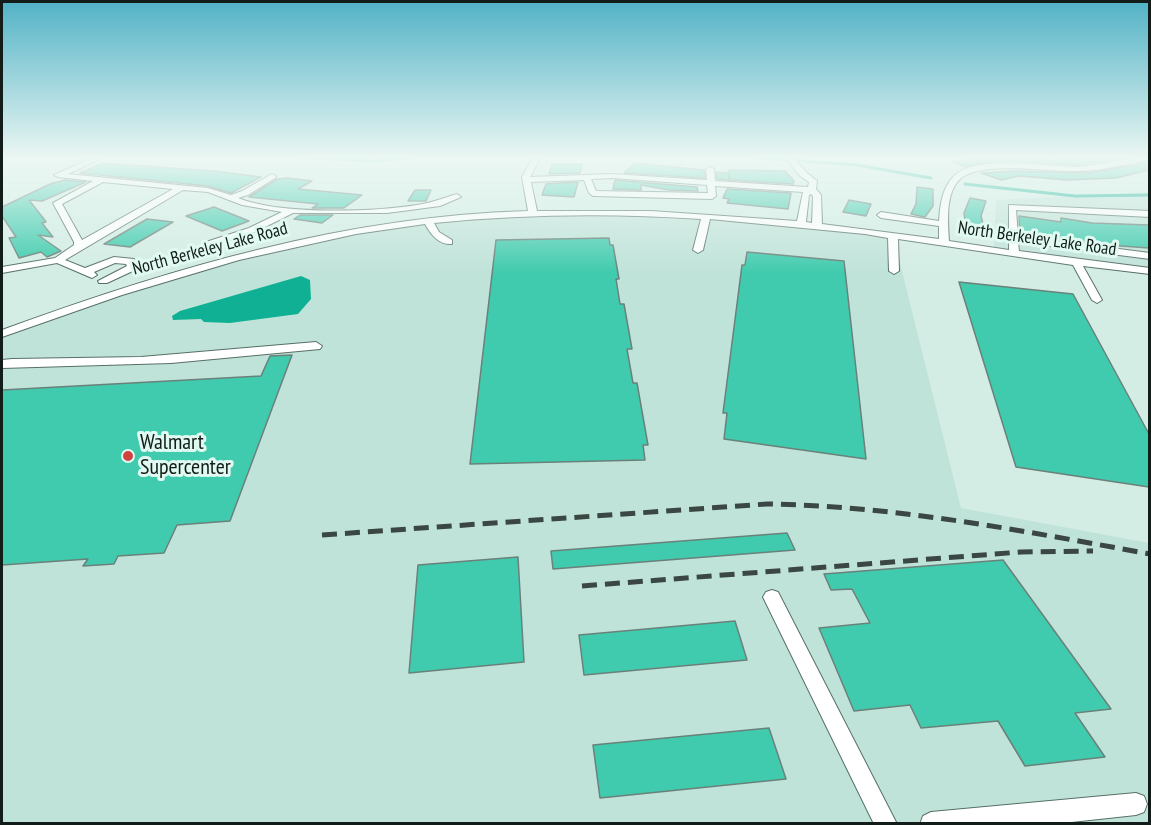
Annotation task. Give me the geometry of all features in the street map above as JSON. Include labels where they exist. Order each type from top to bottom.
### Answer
[{"type":"street","points":[[71,196],[57,203],[79,242],[78,246]]},
{"type":"street","points":[[2,270],[62,257],[169,196]]},
{"type":"street","points":[[228,196],[251,205],[325,213],[447,203],[457,197]]},
{"type":"street","points":[[233,197],[238,196]]},
{"type":"street","points":[[530,196],[533,213]]},
{"type":"street","points":[[682,196],[712,196]]},
{"type":"street","points":[[801,225],[805,196]]},
{"type":"street","points":[[817,196],[817,226]]},
{"type":"street","points":[[944,242],[944,199],[946,196]]},
{"type":"street","points":[[803,203],[817,204]]},
{"type":"street","points":[[1014,254],[1012,207],[1149,214]]},
{"type":"street","points":[[209,244],[248,233],[292,210]]},
{"type":"street","name":"North Berkeley Lake Road","points":[[2,334],[116,291],[275,248],[428,221],[533,213],[612,212],[817,226],[944,242],[1077,264],[1149,271]]},
{"type":"street","points":[[881,215],[944,224]]},
{"type":"street","points":[[698,250],[706,217]]},
{"type":"street","points":[[428,221],[435,234],[449,242]]},
{"type":"street","points":[[893,235],[894,271]]},
{"type":"street","points":[[1013,238],[1149,256]]},
{"type":"street","points":[[62,257],[96,266],[130,287]]},
{"type":"street","points":[[62,257],[116,291]]},
{"type":"street","points":[[85,272],[114,260],[130,261],[133,267],[103,281]]},
{"type":"street","points":[[33,264],[55,270],[74,266]]},
{"type":"street","points":[[1077,264],[1097,300]]},
{"type":"street","points":[[2,364],[22,361],[104,362],[251,353],[316,346]]},
{"type":"street","points":[[772,597],[886,824]]},
{"type":"street","points":[[931,824],[1136,804]]},
{"type":"shaded area","points":[[1082,196],[1149,196],[1149,271],[994,250],[996,200]]},
{"type":"shaded area","points":[[495,212],[686,215],[893,235],[961,508],[1149,543],[1149,823],[2,824],[2,334],[53,314],[195,268],[385,227]]},
{"type":"shaded area","points":[[301,276],[310,280],[311,299],[298,314],[230,323],[204,322],[201,319],[173,320],[172,316],[180,311]]},
{"type":"building","points":[[26,196],[55,196],[42,201],[29,200],[46,222],[42,223],[53,237],[38,235],[61,251],[47,257],[41,252],[19,258],[9,238],[16,237],[2,216],[2,207]]},
{"type":"building","points":[[361,196],[344,208],[312,208],[318,204],[249,197]]},
{"type":"building","points":[[412,196],[428,196],[426,201],[408,201]]},
{"type":"building","points":[[724,196],[791,196],[788,209],[727,203],[729,199],[723,198]]},
{"type":"building","points":[[916,196],[933,196],[933,206],[925,217],[911,214],[916,204]]},
{"type":"building","points":[[970,198],[986,201],[981,216],[985,232],[970,231],[969,227],[966,227],[964,213]]},
{"type":"building","points":[[849,200],[871,204],[866,216],[843,212]]},
{"type":"building","points":[[214,207],[249,221],[222,231],[186,216]]},
{"type":"building","points":[[300,215],[333,215],[322,223],[294,219]]},
{"type":"building","points":[[1019,216],[1061,222],[1061,218],[1092,223],[1149,225],[1149,248],[1107,245],[1020,232]]},
{"type":"building","points":[[147,219],[173,222],[130,247],[104,244]]},
{"type":"building","points":[[609,238],[610,245],[613,245],[619,279],[616,279],[620,304],[624,304],[632,349],[627,349],[633,383],[637,383],[648,445],[643,445],[645,460],[470,464],[496,240]]},
{"type":"building","points":[[747,252],[844,261],[866,459],[724,439],[727,413],[723,413],[742,265],[745,265]]},
{"type":"building","points":[[959,282],[1073,294],[1149,434],[1149,487],[1016,467]]},
{"type":"building","name":"Walmart Supercenter","points":[[292,355],[230,521],[177,525],[164,553],[118,556],[114,564],[83,566],[88,559],[2,565],[2,390],[261,376],[270,356]]},
{"type":"building","points":[[787,533],[795,550],[553,569],[551,551]]},
{"type":"building","points":[[518,557],[524,662],[409,673],[418,565]]},
{"type":"building","points":[[1003,560],[1111,709],[1075,713],[1105,757],[1025,766],[998,721],[921,728],[910,705],[854,711],[819,628],[870,623],[852,589],[831,590],[824,574]]},
{"type":"building","points":[[735,621],[747,660],[584,675],[579,635]]},
{"type":"building","points":[[769,728],[786,779],[600,798],[593,745]]},
{"type":"waterway","points":[[1070,196],[1112,196]]},
{"type":"railway","points":[[322,535],[767,504],[864,509],[960,521],[1150,554]]},
{"type":"railway","points":[[582,586],[1021,552],[1093,551]]},
{"type":"place","name":"Walmart Supercenter","points":[[128,456]]}]
